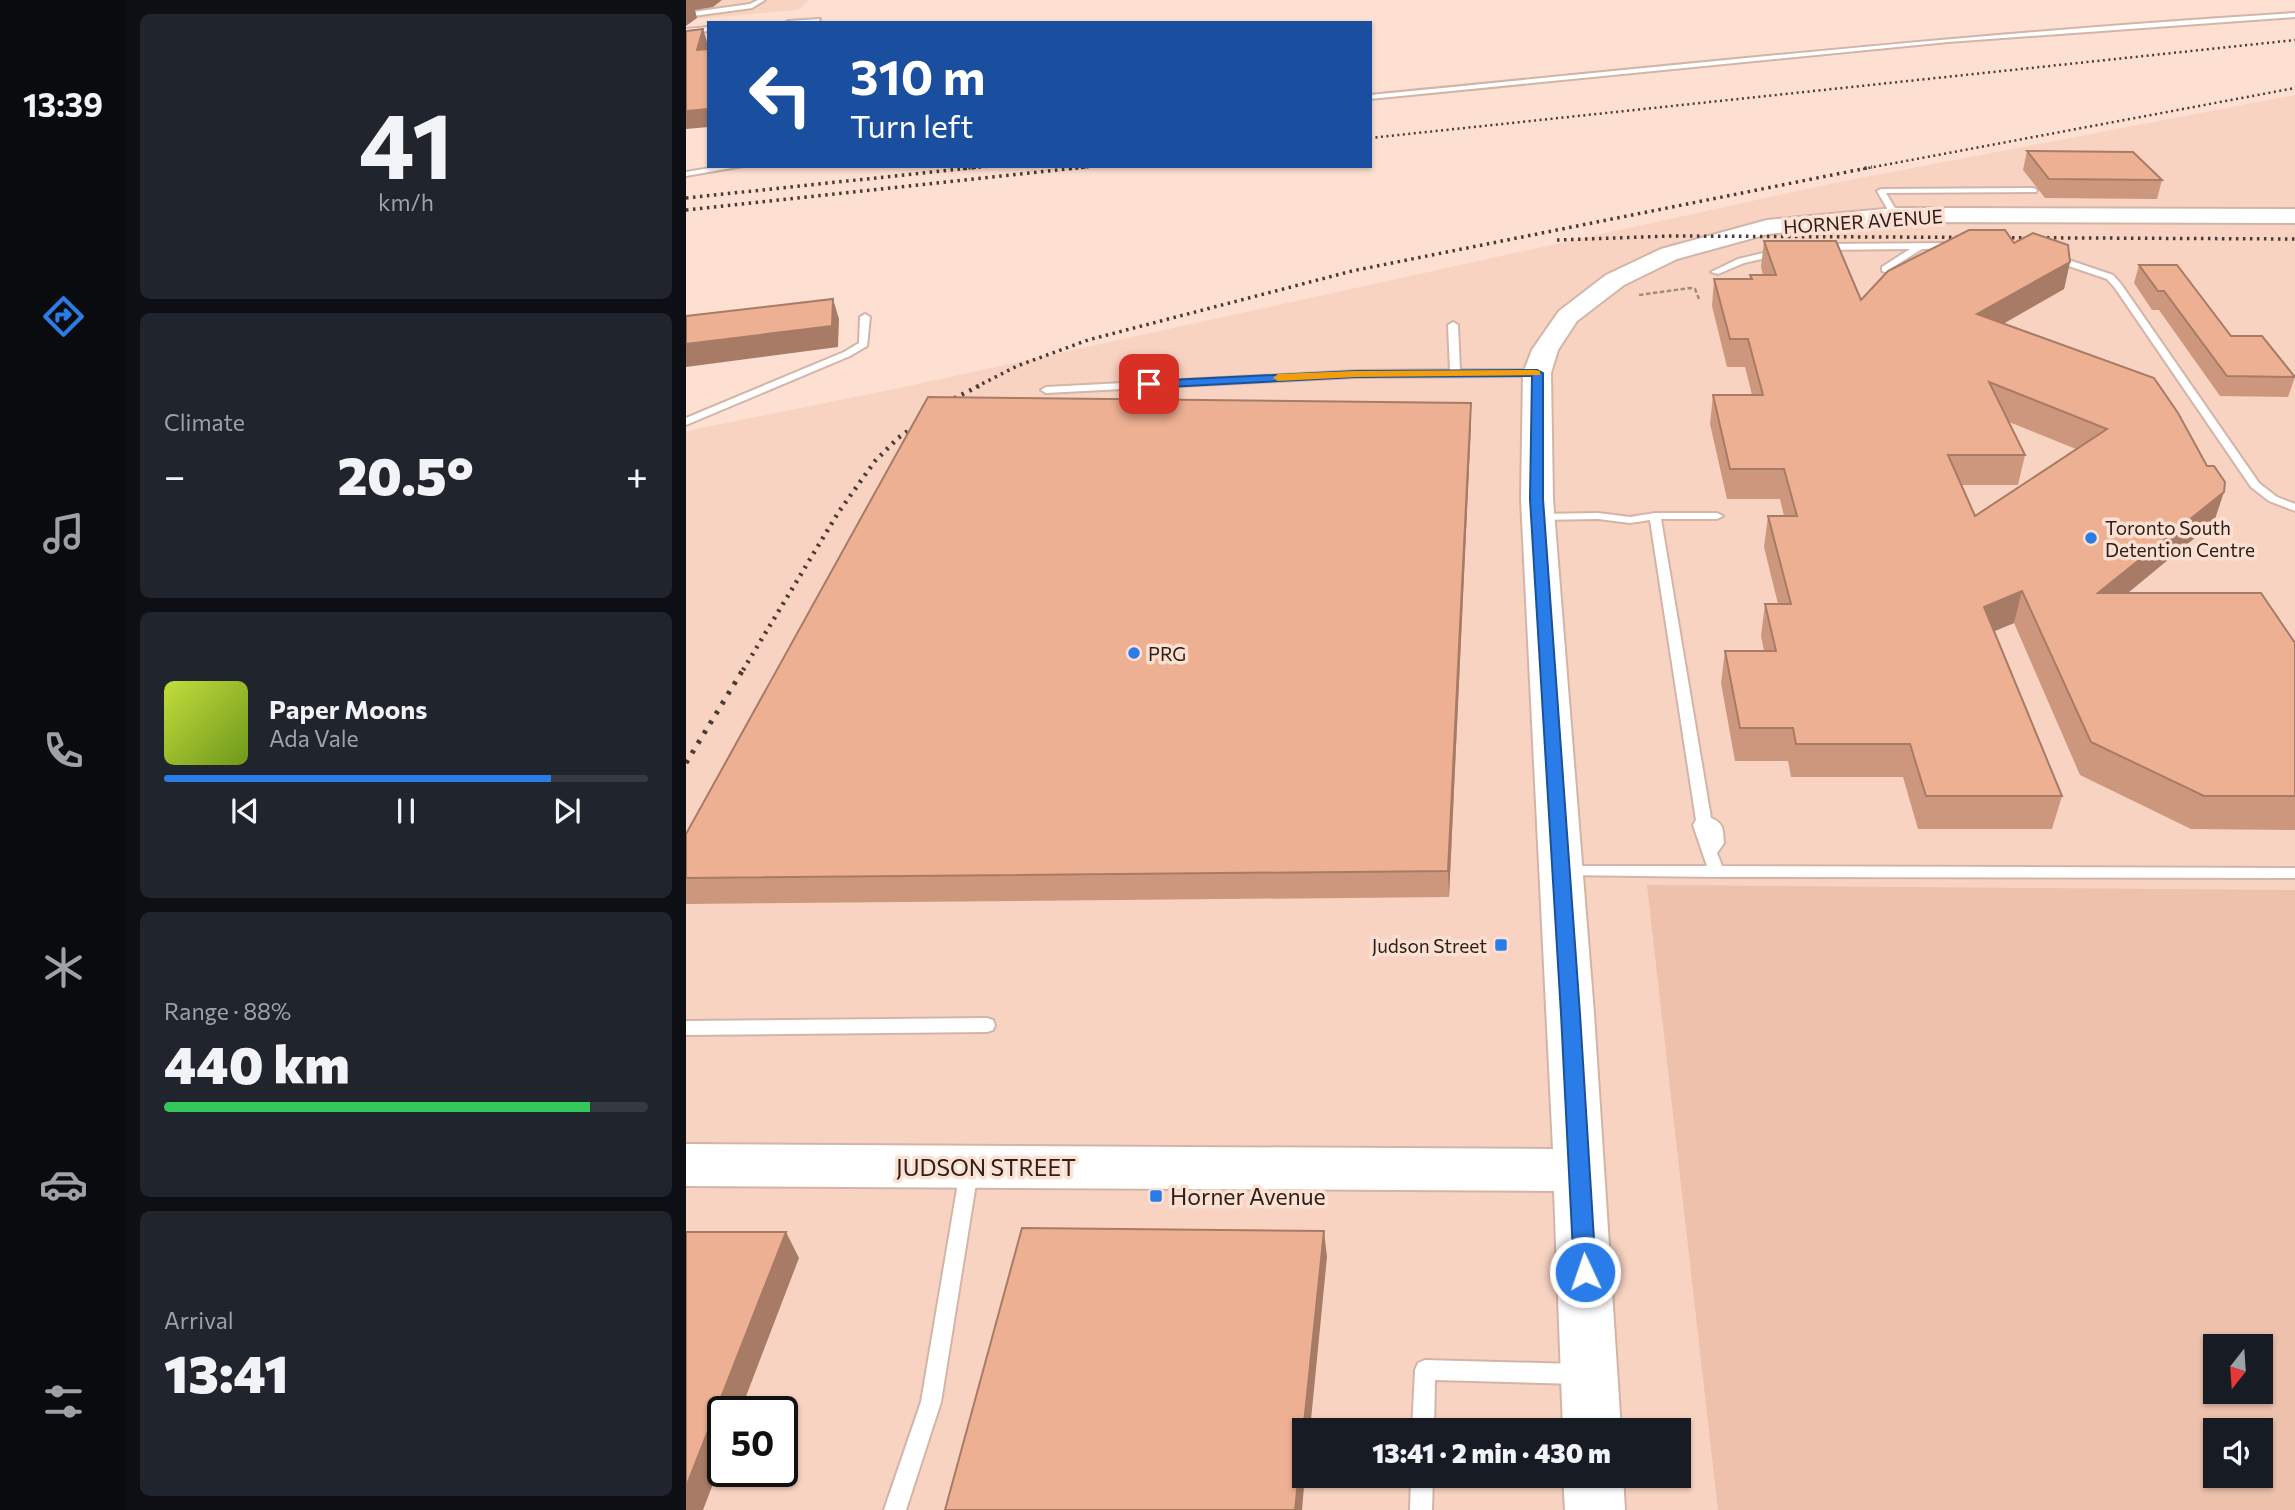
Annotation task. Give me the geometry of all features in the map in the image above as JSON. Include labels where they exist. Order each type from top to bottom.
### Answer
[{"type":"main road","name":"HORNER AVENUE","points":[[1592,1418],[1580,1170],[1538,517],[1537,373],[1545,350],[1568,316],[1589,297],[1643,265],[1696,244],[1768,227],[1895,215],[2295,216]]},
{"type":"main road","name":"JUDSON STREET","points":[[686,1165],[1580,1170]]},
{"type":"main road","points":[[1594,1488],[1595,1510]]},
{"type":"lane","points":[[686,15],[752,6],[761,0]]},
{"type":"lane","points":[[1372,97],[1965,37],[2295,15]]},
{"type":"lane","points":[[686,31],[707,29]]},
{"type":"lane","points":[[705,158],[705,171]]},
{"type":"lane","points":[[686,174],[725,168]]},
{"type":"lane","points":[[1895,215],[1881,191],[2033,190]]},
{"type":"lane","points":[[1885,269],[1921,246]]},
{"type":"lane","points":[[1814,247],[1968,246]]},
{"type":"lane","points":[[1715,272],[1741,261],[1792,250]]},
{"type":"lane","points":[[2042,254],[2110,277],[2256,485],[2273,499],[2295,508]]},
{"type":"lane","points":[[686,422],[847,354],[864,344],[865,317]]},
{"type":"lane","points":[[1453,325],[1455,373]]},
{"type":"lane","points":[[1046,390],[1356,374],[1537,373]]},
{"type":"lane","points":[[1538,517],[1598,516],[1630,520],[1652,516],[1717,516]]},
{"type":"lane","points":[[1652,516],[1704,821],[1700,825],[1703,845],[1710,851],[1716,872]]},
{"type":"lane","points":[[1562,871],[2295,873]]},
{"type":"lane","points":[[686,1028],[987,1025]]},
{"type":"lane","points":[[895,1510],[931,1402],[970,1167]]},
{"type":"lane","points":[[1423,1418],[1425,1370],[1590,1374]]},
{"type":"lane","points":[[1421,1510],[1422,1488]]},
{"type":"path","points":[[1633,294],[1655,296],[1689,286],[1695,289],[1699,299]]},
{"type":"shaded area","points":[[686,0],[809,0],[798,10],[686,20]]},
{"type":"shaded area","points":[[2295,95],[2295,1510],[686,1510],[686,431],[904,387],[1834,183]]},
{"type":"shaded area","points":[[1647,885],[2295,890],[2295,1510],[1718,1510]]},
{"type":"building","points":[[703,29],[697,50],[707,49],[707,109],[686,111],[686,31]]},
{"type":"building","points":[[2027,151],[2133,152],[2162,180],[2049,179]]},
{"type":"building","name":"Toronto South Detention Centre","points":[[1969,230],[2005,230],[2014,243],[2033,233],[2068,245],[2070,262],[1977,314],[2154,378],[2178,413],[2207,466],[2214,466],[2225,482],[2224,492],[2098,593],[2261,593],[2295,643],[2295,796],[2204,796],[2091,742],[2022,591],[1984,607],[2062,796],[1926,796],[1910,744],[1796,744],[1793,728],[1740,728],[1725,651],[1776,651],[1765,604],[1791,604],[1768,516],[1797,516],[1784,469],[1730,469],[1713,395],[1763,395],[1748,339],[1730,339],[1714,279],[1752,279],[1750,275],[1776,275],[1764,241],[1836,241],[1861,300],[1888,271]],"holes":[[[1989,382],[2107,429],[1975,516],[1948,455],[2025,455]]]},
{"type":"building","points":[[2139,265],[2177,265],[2231,336],[2262,336],[2295,377],[2227,376],[2164,291],[2158,291]]},
{"type":"building","points":[[833,299],[832,326],[686,344],[686,316]]},
{"type":"building","name":"PRG","points":[[928,397],[1471,403],[1448,871],[686,878],[686,834]]},
{"type":"building","points":[[1022,1228],[1324,1231],[1305,1418],[1292,1418],[1292,1488],[1297,1488],[1295,1510],[945,1510]]},
{"type":"building","points":[[686,1232],[786,1232],[722,1396],[707,1396],[707,1433],[686,1487]]},
{"type":"railway","points":[[1372,138],[2295,40]]},
{"type":"railway","points":[[1863,169],[2295,88]]},
{"type":"railway","points":[[976,387],[1017,366],[1088,340],[1352,271],[1872,167]]},
{"type":"railway","points":[[686,198],[971,168]]},
{"type":"railway","points":[[963,169],[973,168]]},
{"type":"railway","points":[[686,210],[1077,168]]},
{"type":"railway","points":[[1070,169],[1080,168]]},
{"type":"railway","points":[[1557,240],[1672,236],[2295,239]]},
{"type":"railway","points":[[743,670],[838,513],[875,461],[898,438],[953,399],[979,386]]},
{"type":"railway","points":[[686,763],[744,668]]},
{"type":"slow traffic","points":[[1278,378],[1356,374],[1536,373]]},
{"type":"place","name":"Toronto South Detention Centre","points":[[2091,538]]},
{"type":"place","name":"PRG","points":[[1134,653]]},
{"type":"place","name":"Judson Street","points":[[1501,945]]},
{"type":"place","name":"Horner Avenue","points":[[1156,1196]]},
{"type":"route","points":[[1149,384],[1356,374],[1537,373],[1537,499],[1585,1272]]}]
